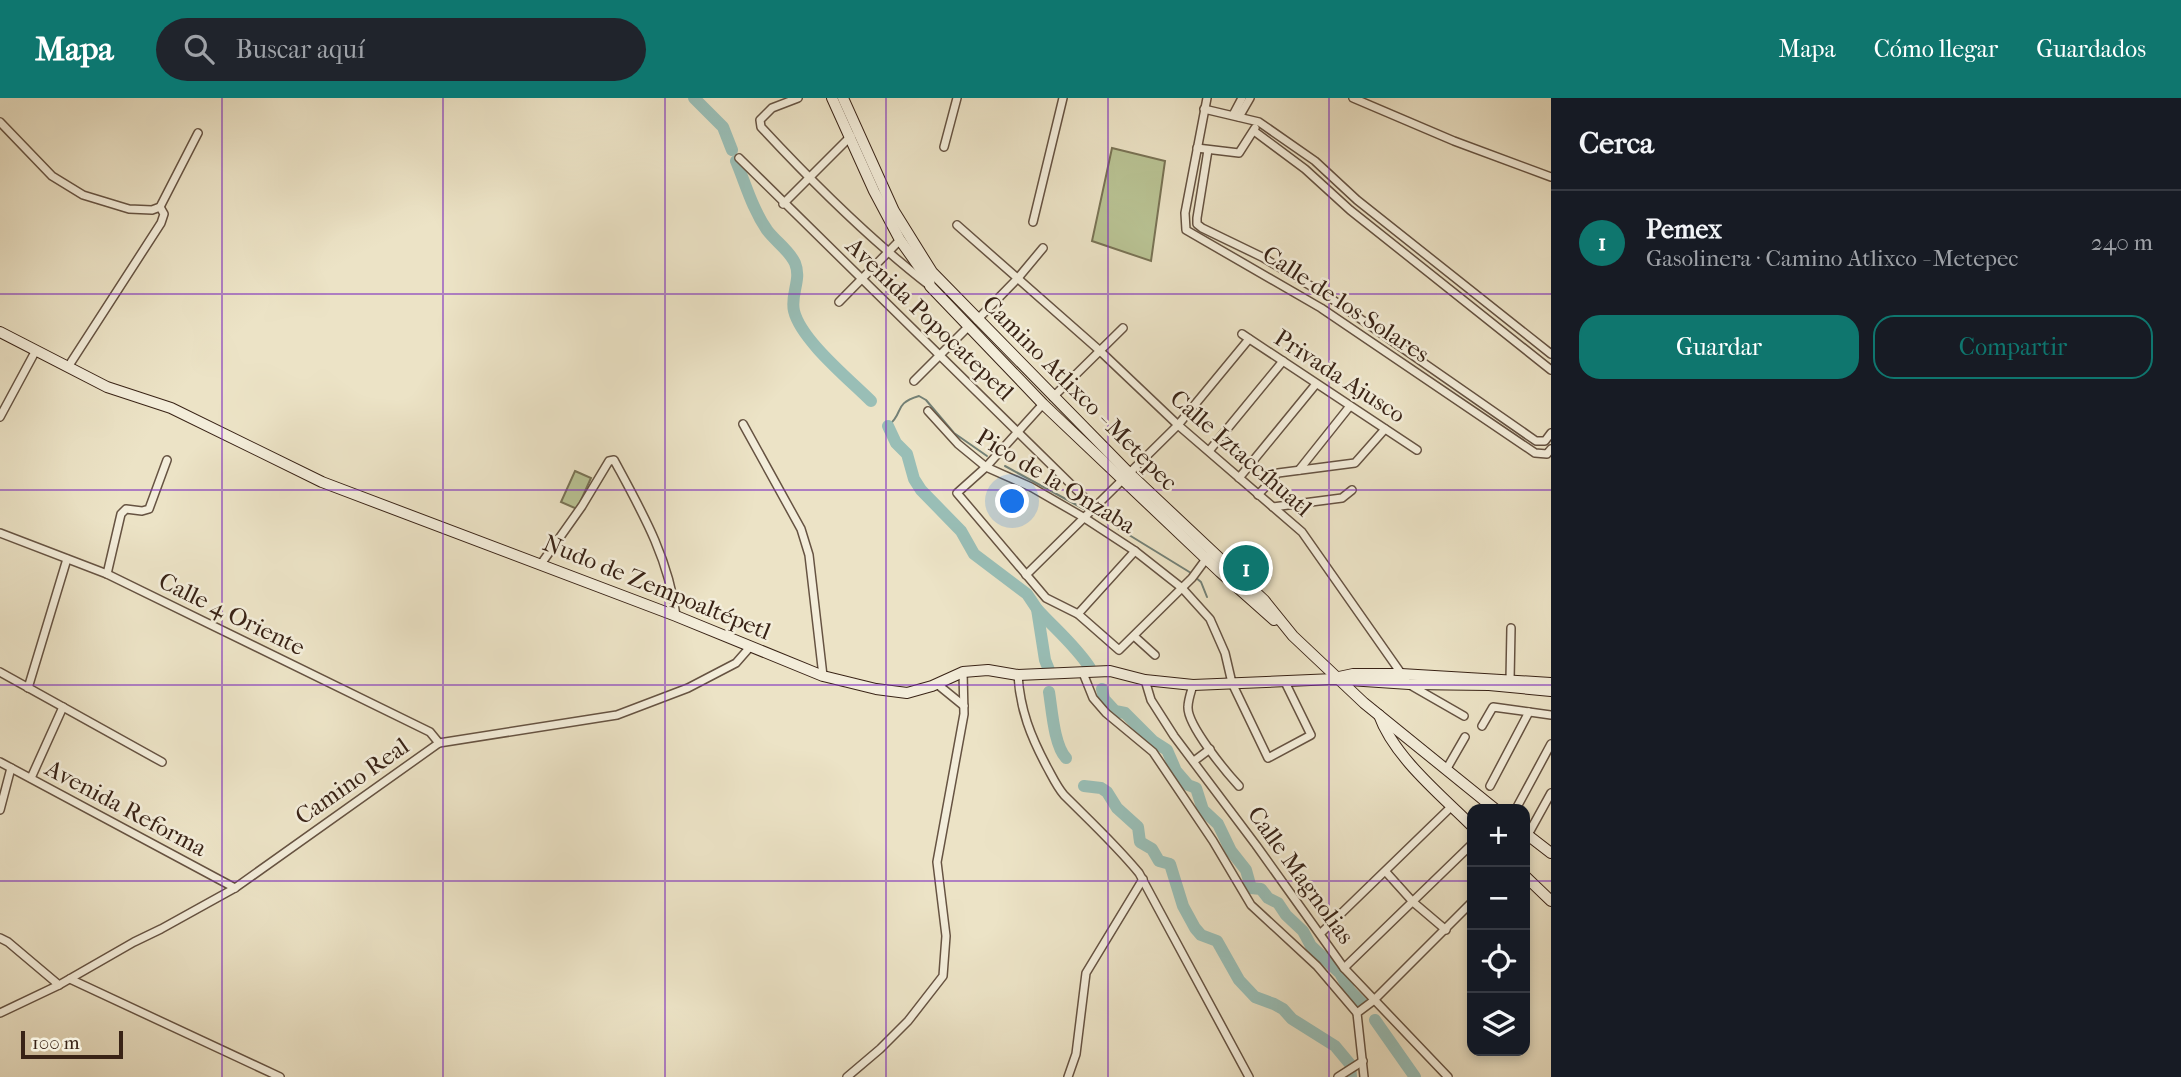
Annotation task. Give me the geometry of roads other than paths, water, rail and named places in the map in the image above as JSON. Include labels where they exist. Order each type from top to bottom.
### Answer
[{"type":"street","points":[[798,98],[772,108],[760,120],[761,127],[809,178],[930,286],[1043,404],[1126,476],[1337,679],[1489,804]]},
{"type":"street","points":[[832,98],[874,191],[900,240],[930,286]]},
{"type":"street","name":"Camino Atlixco - Metepec","points":[[844,98],[894,211],[932,272],[1126,476]]},
{"type":"street","points":[[944,147],[957,98]]},
{"type":"street","points":[[1033,222],[1063,98]]},
{"type":"street","name":"Calle de los Solares","points":[[1207,98],[1185,213],[1186,230],[1192,236],[1252,266],[1321,308],[1535,453],[1547,454],[1551,449]]},
{"type":"street","points":[[1236,116],[1242,98]]},
{"type":"street","points":[[1236,116],[1250,98]]},
{"type":"street","points":[[1353,98],[1454,141],[1551,177]]},
{"type":"street","points":[[1204,109],[1259,122],[1315,161],[1357,200],[1551,354]]},
{"type":"street","points":[[0,122],[52,176],[83,195],[129,209],[152,210],[160,207],[198,133]]},
{"type":"street","points":[[1197,148],[1239,153],[1259,122]]},
{"type":"street","points":[[1254,131],[1306,169],[1350,210],[1551,370]]},
{"type":"street","points":[[783,204],[850,136]]},
{"type":"street","name":"Calle de los Solares","points":[[1208,150],[1197,224],[1262,257],[1325,295],[1536,441],[1545,441],[1551,433]]},
{"type":"street","name":"Avenida Popocatepetl","points":[[739,158],[1095,508]]},
{"type":"street","points":[[1350,210],[1357,200]]},
{"type":"street","points":[[68,368],[161,223],[164,214],[160,207]]},
{"type":"street","name":"Calle Iztaccíhuatl","points":[[957,225],[1099,350],[1178,425],[1307,537],[1324,566],[1409,684]]},
{"type":"street","points":[[839,302],[900,240]]},
{"type":"street","points":[[977,320],[1043,248]]},
{"type":"street","points":[[1321,308],[1325,295]]},
{"type":"street","points":[[1497,326],[1505,318]]},
{"type":"street","points":[[914,382],[968,327]]},
{"type":"street","points":[[1053,397],[1123,328]]},
{"type":"street","name":"Nudo de Zempoaltépetl","points":[[0,332],[107,387],[171,408],[322,482],[676,616],[823,676],[876,689],[907,693],[937,684],[963,672],[988,670],[1018,675],[1110,671],[1145,680],[1193,685],[1337,679]]},
{"type":"street","name":"Privada Ajusco","points":[[1242,334],[1417,450]]},
{"type":"street","points":[[1026,575],[1178,425],[1249,339]]},
{"type":"street","points":[[0,417],[35,352]]},
{"type":"street","points":[[1209,452],[1283,361]]},
{"type":"street","points":[[1239,478],[1316,384]]},
{"type":"street","points":[[1451,396],[1459,387]]},
{"type":"street","points":[[1043,404],[986,467],[957,493],[1046,598],[1078,614],[1119,650],[1196,574],[1208,555]]},
{"type":"street","points":[[1299,470],[1350,405]]},
{"type":"street","name":"Pico de la Onzaba","points":[[928,411],[958,444],[986,467],[1031,487],[1083,517],[1135,551],[1182,588],[1210,619],[1225,653],[1232,683],[1268,758],[1311,735],[1285,682]]},
{"type":"street","points":[[743,424],[801,529],[808,555],[823,676]]},
{"type":"street","points":[[1258,495],[1278,473],[1356,463],[1385,429]]},
{"type":"street","points":[[107,574],[121,514],[131,508],[149,509],[167,460]]},
{"type":"street","points":[[541,564],[582,506],[609,461],[614,460],[656,539],[673,593],[676,616]]},
{"type":"street","points":[[1273,507],[1342,498],[1352,490]]},
{"type":"street","name":"Calle 4 Oriente","points":[[0,533],[107,574],[430,732],[439,743]]},
{"type":"street","points":[[1078,614],[1135,551]]},
{"type":"street","points":[[28,688],[68,559]]},
{"type":"street","points":[[1510,680],[1511,628]]},
{"type":"street","points":[[1134,636],[1155,655]]},
{"type":"street","name":"Camino Real","points":[[0,1013],[60,985],[235,888],[439,743],[617,715],[688,688],[736,663],[750,647]]},
{"type":"street","points":[[0,672],[162,762]]},
{"type":"street","points":[[847,1077],[908,1021],[943,976],[946,936],[937,862],[964,706],[963,672]]},
{"type":"street","points":[[1083,673],[1093,698],[1153,752],[1213,841],[1251,905],[1317,966],[1357,1013],[1364,1077]]},
{"type":"street","points":[[1337,679],[1353,674],[1401,674],[1551,683]]},
{"type":"street","points":[[1018,675],[1025,723],[1053,778],[1063,794],[1118,847],[1143,879],[1249,1077]]},
{"type":"street","points":[[1337,679],[1409,684],[1489,685],[1551,691]]},
{"type":"street","name":"Calle Magnolias","points":[[1145,680],[1151,700],[1174,736],[1321,933],[1344,968],[1448,1077]]},
{"type":"street","points":[[937,684],[964,706]]},
{"type":"street","points":[[1409,684],[1464,716]]},
{"type":"street","points":[[1193,685],[1188,708],[1190,717],[1210,749],[1239,786]]},
{"type":"street","points":[[31,778],[63,707]]},
{"type":"street","points":[[1482,726],[1493,707],[1551,715]]},
{"type":"street","points":[[1490,786],[1529,712]]},
{"type":"street","points":[[1379,715],[1384,728],[1404,756],[1467,821]]},
{"type":"street","points":[[1446,769],[1465,737]]},
{"type":"street","points":[[1519,804],[1551,744]]},
{"type":"street","points":[[1194,761],[1210,749]]},
{"type":"street","name":"Avenida Reforma","points":[[0,762],[235,888]]},
{"type":"street","points":[[0,810],[11,768]]},
{"type":"street","points":[[1530,829],[1551,793]]},
{"type":"street","points":[[1321,933],[1452,806]]},
{"type":"street","points":[[1530,839],[1551,853]]},
{"type":"street","points":[[1344,968],[1467,849]]},
{"type":"street","points":[[1386,872],[1446,930]]},
{"type":"street","points":[[1068,1077],[1076,1054],[1086,973],[1143,879]]},
{"type":"street","points":[[1530,881],[1551,901]]},
{"type":"street","points":[[1357,1013],[1373,1001],[1467,907]]},
{"type":"street","points":[[0,938],[60,985]]},
{"type":"street","points":[[70,979],[280,1077]]},
{"type":"street","points":[[1340,1075],[1363,1061]]},
{"type":"waterway","points":[[694,98],[723,127],[732,150]]},
{"type":"waterway","points":[[736,161],[762,222],[795,263],[797,275],[793,305],[798,322],[827,359],[871,401]]},
{"type":"waterway","points":[[888,426],[905,402],[919,396],[926,400],[954,433],[987,456]]},
{"type":"waterway","points":[[888,426],[896,443],[907,454],[914,479],[921,490],[961,531],[974,554],[1027,594],[1037,609],[1049,670]]},
{"type":"waterway","points":[[1005,466],[1084,509]]},
{"type":"waterway","points":[[1103,519],[1191,573]]},
{"type":"waterway","points":[[1195,577],[1201,582],[1207,597]]},
{"type":"waterway","points":[[1037,609],[1090,668]]},
{"type":"waterway","points":[[1102,689],[1104,699],[1115,711],[1125,713],[1153,741],[1167,750],[1176,771],[1188,785],[1196,788],[1203,810],[1218,824],[1231,851],[1246,870],[1251,888],[1261,889],[1268,898],[1278,903],[1303,931],[1311,946],[1340,973],[1350,991],[1362,1003]]},
{"type":"waterway","points":[[1049,692],[1056,736],[1066,758]]},
{"type":"waterway","points":[[1084,786],[1101,788],[1107,792],[1117,808],[1138,827],[1140,842],[1152,849],[1159,861],[1170,864],[1183,906],[1195,928],[1201,935],[1217,941],[1239,980],[1255,997],[1283,1009],[1292,1019],[1335,1046],[1350,1064],[1351,1077]]},
{"type":"waterway","points":[[1375,1020],[1415,1077]]},
{"type":"place","name":"Pemex","points":[[1246,568]]}]
